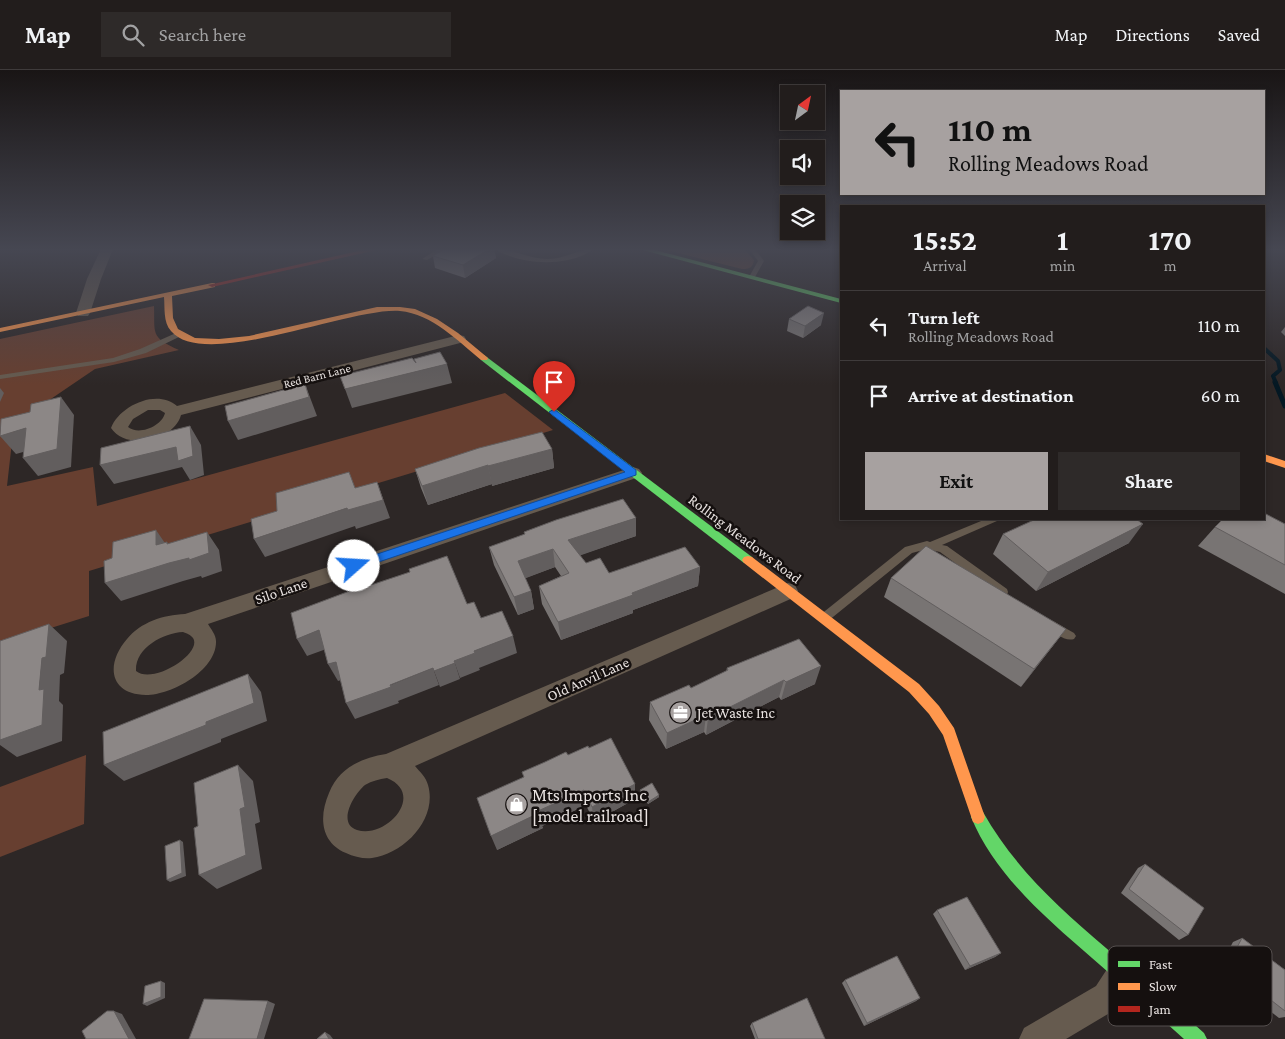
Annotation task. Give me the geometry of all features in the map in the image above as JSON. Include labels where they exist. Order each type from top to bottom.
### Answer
[{"type":"street","points":[[83,313],[89,294]]},
{"type":"street","points":[[0,330],[167,294]]},
{"type":"street","points":[[168,294],[171,324],[179,335]]},
{"type":"street","points":[[816,294],[840,301]]},
{"type":"street","name":"Rolling Meadows Road","points":[[179,335],[200,342],[232,342],[356,313],[398,308],[415,311],[431,317],[914,688],[934,710],[955,744],[969,791],[989,838],[1017,876],[1040,900],[1108,961]]},
{"type":"street","name":"Red Barn Lane","points":[[174,412],[459,339]]},
{"type":"street","points":[[1265,457],[1285,465]]},
{"type":"street","name":"Silo Lane","points":[[185,623],[633,473]]},
{"type":"street","name":"Old Anvil Lane","points":[[387,766],[788,591]]},
{"type":"street","points":[[1035,1039],[1108,996]]},
{"type":"street","name":"Rolling Meadows Road","points":[[1183,1026],[1198,1039]]},
{"type":"lane","points":[[0,377],[114,360],[143,351],[179,335]]},
{"type":"lane","points":[[824,618],[909,550],[919,546],[933,545],[992,520]]},
{"type":"lane","points":[[933,545],[943,549],[1014,599]]},
{"type":"lane","points":[[1046,620],[1070,636]]},
{"type":"shaded area","points":[[154,306],[156,334],[163,342],[179,350],[95,369],[14,424],[7,486],[93,467],[97,506],[505,393],[553,430],[89,571],[89,616],[0,644],[0,339]]},
{"type":"shaded area","points":[[86,755],[84,824],[0,857],[0,787]]},
{"type":"building","points":[[808,306],[824,313],[805,326],[789,319]]},
{"type":"building","points":[[440,352],[447,364],[345,389],[340,376],[412,358],[416,363],[414,359]]},
{"type":"building","points":[[305,384],[309,397],[228,421],[225,406]]},
{"type":"building","points":[[61,397],[57,449],[23,458],[26,428],[0,436],[1,419],[30,412],[31,404]]},
{"type":"building","points":[[190,426],[193,456],[178,461],[176,447],[100,465],[101,448]]},
{"type":"building","points":[[542,432],[552,449],[488,465],[422,486],[415,469],[479,448]]},
{"type":"building","points":[[349,472],[355,488],[377,482],[383,500],[348,510],[347,508],[254,539],[251,519],[277,511],[276,493]]},
{"type":"building","points":[[623,499],[636,518],[568,540],[586,563],[600,558],[609,573],[685,547],[700,567],[632,593],[633,595],[558,622],[539,586],[569,573],[553,549],[518,561],[531,591],[514,597],[489,547],[556,520]]},
{"type":"building","points":[[1265,514],[1285,524],[1285,565],[1215,527],[1222,520],[1265,520]]},
{"type":"building","points":[[1034,520],[1137,520],[1143,524],[1048,572],[1003,534]]},
{"type":"building","points":[[156,530],[156,545],[167,542],[167,544],[207,532],[209,553],[105,583],[104,561],[112,558],[113,542]]},
{"type":"building","points":[[926,546],[1066,629],[1034,669],[891,578]]},
{"type":"building","points":[[447,556],[467,604],[474,602],[481,618],[502,611],[513,636],[474,651],[475,653],[454,661],[455,663],[434,671],[433,668],[390,685],[391,687],[346,703],[336,662],[328,664],[319,630],[297,639],[291,613],[371,583],[371,585],[410,572],[409,569]]},
{"type":"building","points":[[49,624],[46,657],[42,658],[39,690],[44,689],[42,725],[0,740],[0,641]]},
{"type":"building","points":[[799,639],[821,666],[786,682],[784,680],[708,718],[706,715],[667,733],[650,702],[689,685],[691,688],[728,670],[727,668]]},
{"type":"building","points":[[248,674],[254,703],[206,722],[206,725],[104,765],[103,732]]},
{"type":"building","points":[[611,738],[635,784],[592,807],[584,790],[538,811],[539,813],[491,836],[477,798],[524,777],[522,772],[566,752],[568,755]]},
{"type":"building","points":[[238,765],[245,807],[240,809],[246,855],[199,875],[194,828],[198,826],[194,783]]},
{"type":"building","points":[[652,783],[659,795],[648,802],[640,790]]},
{"type":"building","points":[[180,840],[182,873],[167,880],[165,846]]},
{"type":"building","points":[[1145,864],[1204,908],[1188,935],[1129,889]]},
{"type":"building","points":[[967,897],[1001,953],[970,966],[937,910]]},
{"type":"building","points":[[1242,938],[1253,946],[1238,946]]},
{"type":"building","points":[[897,956],[920,998],[867,1023],[845,980]]},
{"type":"building","points":[[1272,960],[1285,970],[1285,1011],[1272,1001]]},
{"type":"building","points":[[161,981],[161,997],[143,1004],[145,986]]},
{"type":"building","points":[[807,998],[825,1039],[758,1039],[752,1023]]},
{"type":"building","points":[[204,999],[268,1001],[257,1039],[189,1039]]},
{"type":"building","points":[[107,1011],[114,1011],[129,1039],[86,1039],[82,1031]]},
{"type":"building","points":[[325,1032],[329,1039],[317,1039]]},
{"type":"waterway","points":[[1265,349],[1278,361],[1280,370],[1273,376],[1276,383]]},
{"type":"waterway","points":[[1275,382],[1285,406]]},
{"type":"traffic: fast","points":[[815,294],[840,301]]},
{"type":"traffic: fast","points":[[484,358],[748,560]]},
{"type":"traffic: fast","points":[[978,817],[989,837],[1016,874],[1065,923],[1108,961]]},
{"type":"traffic: fast","points":[[1183,1026],[1198,1039]]},
{"type":"traffic: slow","points":[[168,294],[172,328],[193,340],[219,342],[249,338],[349,315],[377,310],[400,309],[424,315],[435,321],[455,334],[484,358]]},
{"type":"traffic: slow","points":[[0,330],[169,294]]},
{"type":"traffic: slow","points":[[1265,457],[1285,465]]},
{"type":"traffic: slow","points":[[748,560],[914,688],[934,710],[949,732],[978,817]]},
{"type":"place","name":"Jet Waste Inc","points":[[681,713]]},
{"type":"place","name":"Mts Imports Inc [model railroad]","points":[[516,805]]},
{"type":"route","points":[[354,566],[633,473],[554,412]]}]
